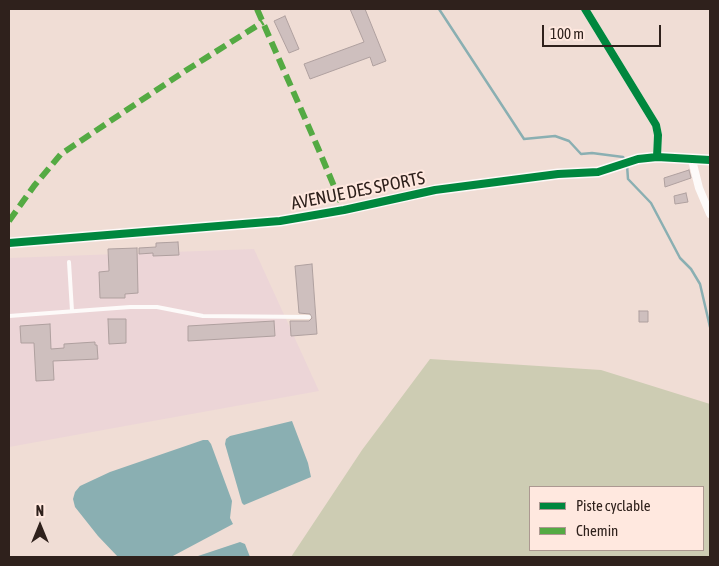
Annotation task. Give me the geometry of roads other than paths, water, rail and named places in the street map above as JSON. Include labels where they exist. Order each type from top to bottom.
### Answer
[{"type":"street","points":[[585,9],[656,125],[658,136],[657,158]]},
{"type":"street","name":"AVENUE DES SPORTS","points":[[9,243],[280,221],[344,210],[435,190],[558,174],[598,172],[638,159],[710,160]]},
{"type":"street","points":[[692,160],[699,188],[710,214]]},
{"type":"lane","points":[[69,262],[72,311]]},
{"type":"lane","points":[[9,316],[157,307],[203,316],[309,317]]},
{"type":"water","points":[[292,421],[308,463],[311,477],[244,505],[225,444],[226,439],[230,436]]},
{"type":"water","points":[[203,440],[208,440],[211,444],[232,501],[230,518],[233,524],[171,557],[118,557],[75,507],[73,499],[75,492],[80,486],[110,472]]},
{"type":"water","points":[[240,542],[245,544],[250,557],[195,557]]},
{"type":"waterway","points":[[439,9],[524,139],[555,136],[569,141],[581,154],[592,153],[623,157],[625,160]]},
{"type":"waterway","points":[[627,165],[628,179],[651,203],[680,258],[691,269],[700,284],[710,327]]}]
